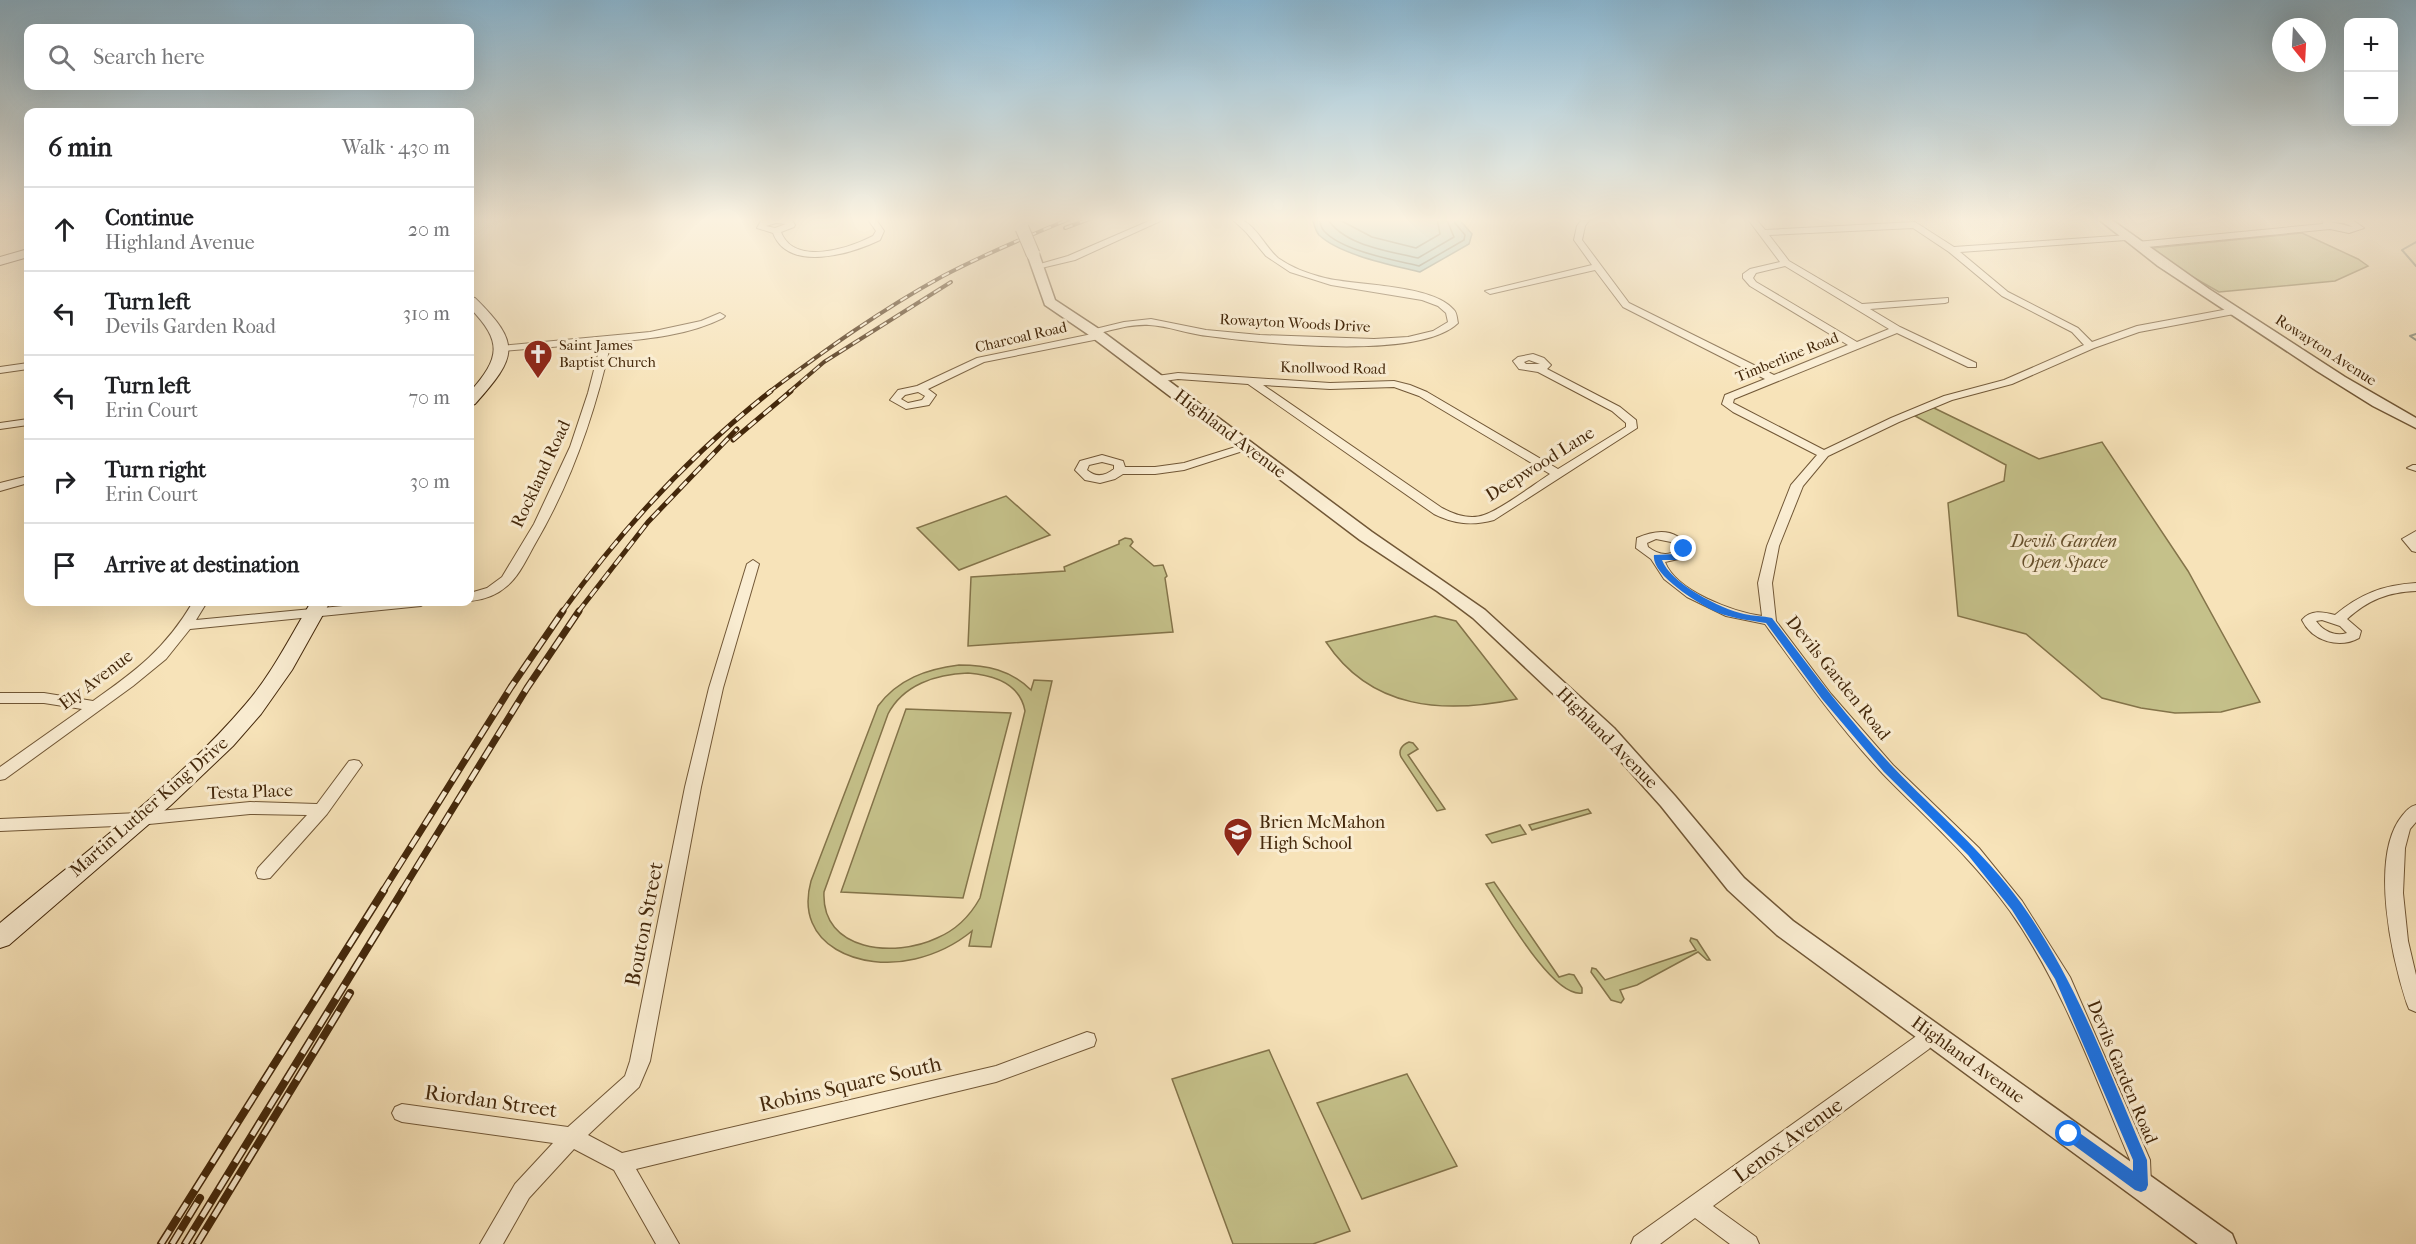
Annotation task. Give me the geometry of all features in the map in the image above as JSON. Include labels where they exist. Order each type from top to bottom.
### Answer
[{"type":"main road","points":[[474,305],[500,332],[503,348],[496,368],[474,396]]},
{"type":"main road","name":"Martin Luther King Drive","points":[[0,938],[206,760],[254,709],[285,665],[317,606]]},
{"type":"street","name":"Highland Avenue","points":[[1040,276],[1049,302],[1157,379],[1366,536],[1479,614],[1623,750],[1721,867],[1759,906],[1785,928],[2223,1244]]},
{"type":"street","name":"Rowayton Woods Drive","points":[[1096,334],[1130,323],[1154,322],[1204,333],[1347,343],[1414,338],[1443,330],[1453,323],[1450,310],[1421,296],[1323,280],[1313,276]]},
{"type":"street","points":[[1490,291],[1556,276]]},
{"type":"street","points":[[1603,276],[1626,305],[1774,379]]},
{"type":"street","points":[[1748,276],[1753,284],[1855,345]]},
{"type":"street","points":[[1807,276],[1897,329],[1972,365]]},
{"type":"street","points":[[1983,276],[2005,294],[2075,330],[2090,346]]},
{"type":"street","name":"Rowayton Avenue","points":[[2183,276],[2364,395],[2416,424]]},
{"type":"street","points":[[1859,308],[1945,300]]},
{"type":"street","name":"Devils Garden Road","points":[[2141,1185],[2140,1160],[2061,977],[2016,906],[1973,852],[1888,769],[1826,697],[1769,621],[1765,583],[1773,546],[1797,485],[1824,454],[1948,398],[2008,382],[2137,328],[2234,310]]},
{"type":"street","points":[[503,348],[676,330],[706,324],[720,316]]},
{"type":"street","name":"Timberline Road","points":[[1824,454],[1727,404],[1729,397],[1897,329]]},
{"type":"street","name":"Charcoal Road","points":[[920,389],[981,360],[1096,334]]},
{"type":"street","name":"Rockland Road","points":[[474,596],[494,590],[505,581],[540,527],[578,447],[599,376],[607,338]]},
{"type":"street","points":[[0,370],[24,367]]},
{"type":"street","name":"Deepwood Lane","points":[[1251,381],[1449,517],[1470,521],[1490,517],[1632,428],[1632,422],[1616,409],[1540,369]]},
{"type":"street","name":"Knollwood Road","points":[[1157,379],[1178,376],[1338,386],[1394,384],[1424,394],[1557,473]]},
{"type":"street","points":[[0,426],[24,423]]},
{"type":"street","points":[[1120,470],[1174,471],[1201,464],[1245,447]]},
{"type":"street","points":[[0,487],[24,481]]},
{"type":"street","points":[[2416,536],[2408,539],[2416,548]]},
{"type":"street","points":[[1657,557],[1660,567],[1672,580],[1716,608],[1742,617],[1769,621]]},
{"type":"street","name":"Bouton Street","points":[[490,1244],[522,1191],[572,1137],[632,1081],[640,1061],[698,765],[716,688],[753,564]]},
{"type":"street","points":[[2338,620],[2372,593],[2395,587],[2416,587]]},
{"type":"street","name":"Ely Avenue","points":[[0,775],[161,656],[186,625],[198,606]]},
{"type":"street","points":[[186,625],[317,606]]},
{"type":"street","points":[[0,698],[44,698],[95,706]]},
{"type":"street","name":"Testa Place","points":[[264,873],[321,810],[354,765]]},
{"type":"street","name":"Testa Place","points":[[0,825],[139,819],[250,808],[321,810]]},
{"type":"street","points":[[2416,811],[2402,828],[2393,871],[2396,916],[2402,952],[2416,1004]]},
{"type":"street","name":"Lenox Avenue","points":[[1642,1244],[1922,1043],[1931,1034]]},
{"type":"street","name":"Robins Square South","points":[[621,1163],[996,1074],[1087,1040]]},
{"type":"street","name":"Riordan Street","points":[[402,1113],[572,1137],[621,1163]]},
{"type":"street","points":[[621,1163],[668,1244]]},
{"type":"street","points":[[1696,1206],[1748,1244]]},
{"type":"green space","points":[[2191,276],[2346,276],[2335,281],[2219,292]]},
{"type":"green space","name":"Devils Garden Open Space","points":[[1932,407],[2039,459],[2102,442],[2188,571],[2260,702],[2221,712],[2175,713],[2141,708],[2102,698],[2026,634],[1958,616],[1948,503],[2004,481],[2006,465],[1915,416]]},
{"type":"green space","points":[[1006,496],[1050,535],[959,570],[917,528]]},
{"type":"green space","points":[[1125,538],[1131,539],[1133,542],[1130,546],[1154,566],[1163,565],[1167,576],[1165,578],[1173,632],[968,646],[971,577],[1065,571],[1064,567],[1119,544],[1119,541]]},
{"type":"green space","points":[[1435,616],[1456,621],[1517,699],[1463,706],[1411,702],[1387,694],[1365,682],[1344,665],[1326,642]]},
{"type":"green space","points":[[969,665],[998,670],[1007,673],[1031,690],[1034,680],[1052,681],[991,947],[969,946],[972,931],[945,948],[915,959],[894,962],[854,957],[836,949],[822,938],[812,922],[808,904],[811,881],[878,706],[904,682],[947,667]],"holes":[[[968,673],[1004,682],[1017,694],[1025,711],[980,898],[972,911],[956,927],[944,935],[920,944],[901,948],[882,948],[864,945],[847,938],[834,927],[826,912],[824,892],[888,714],[902,696],[922,683],[944,676]]]},
{"type":"green space","points":[[906,709],[1011,713],[963,898],[841,892]]},
{"type":"green space","points":[[1409,742],[1418,749],[1408,755],[1445,809],[1437,811],[1401,757],[1401,748]]},
{"type":"green space","points":[[1588,809],[1591,813],[1532,830],[1529,825]]},
{"type":"green space","points":[[1520,825],[1526,834],[1492,843],[1486,835]]},
{"type":"green space","points":[[1494,882],[1559,977],[1574,975],[1582,988],[1582,993],[1570,991],[1542,967],[1486,884]]},
{"type":"green space","points":[[1691,938],[1697,940],[1710,960],[1698,952],[1637,985],[1620,990],[1624,999],[1621,1003],[1611,1000],[1591,972],[1592,968],[1596,969],[1605,980],[1696,950],[1690,941]]},
{"type":"green space","points":[[1269,1050],[1350,1231],[1313,1244],[1233,1244],[1172,1079]]},
{"type":"green space","points":[[1407,1074],[1457,1166],[1362,1199],[1317,1103]]},
{"type":"waterway","points":[[2416,334],[2410,336],[2416,340]]},
{"type":"railway","points":[[769,392],[854,331],[943,276]]},
{"type":"railway","points":[[789,392],[824,362],[951,282]]},
{"type":"railway","points":[[562,612],[608,552],[659,494],[741,415],[771,391]]},
{"type":"railway","points":[[733,440],[791,391]]},
{"type":"railway","points":[[578,612],[648,522],[737,429]]},
{"type":"railway","points":[[383,891],[511,687],[563,611]]},
{"type":"railway","points":[[402,891],[527,688],[579,611]]},
{"type":"railway","points":[[161,1244],[384,890]]},
{"type":"railway","points":[[185,1244],[403,890]]},
{"type":"railway","points":[[197,1244],[350,993]]},
{"type":"railway","points":[[172,1244],[200,1198]]},
{"type":"place","name":"Saint James Baptist Church","points":[[538,380]]},
{"type":"place","name":"Brien McMahon High School","points":[[1238,858]]},
{"type":"route","points":[[1684,549],[1681,555],[1676,557],[1657,557],[1656,560],[1672,580],[1716,608],[1742,617],[1769,621],[1826,697],[1888,769],[1973,852],[2016,906],[2061,977],[2140,1160],[2141,1185],[2069,1134]]}]
